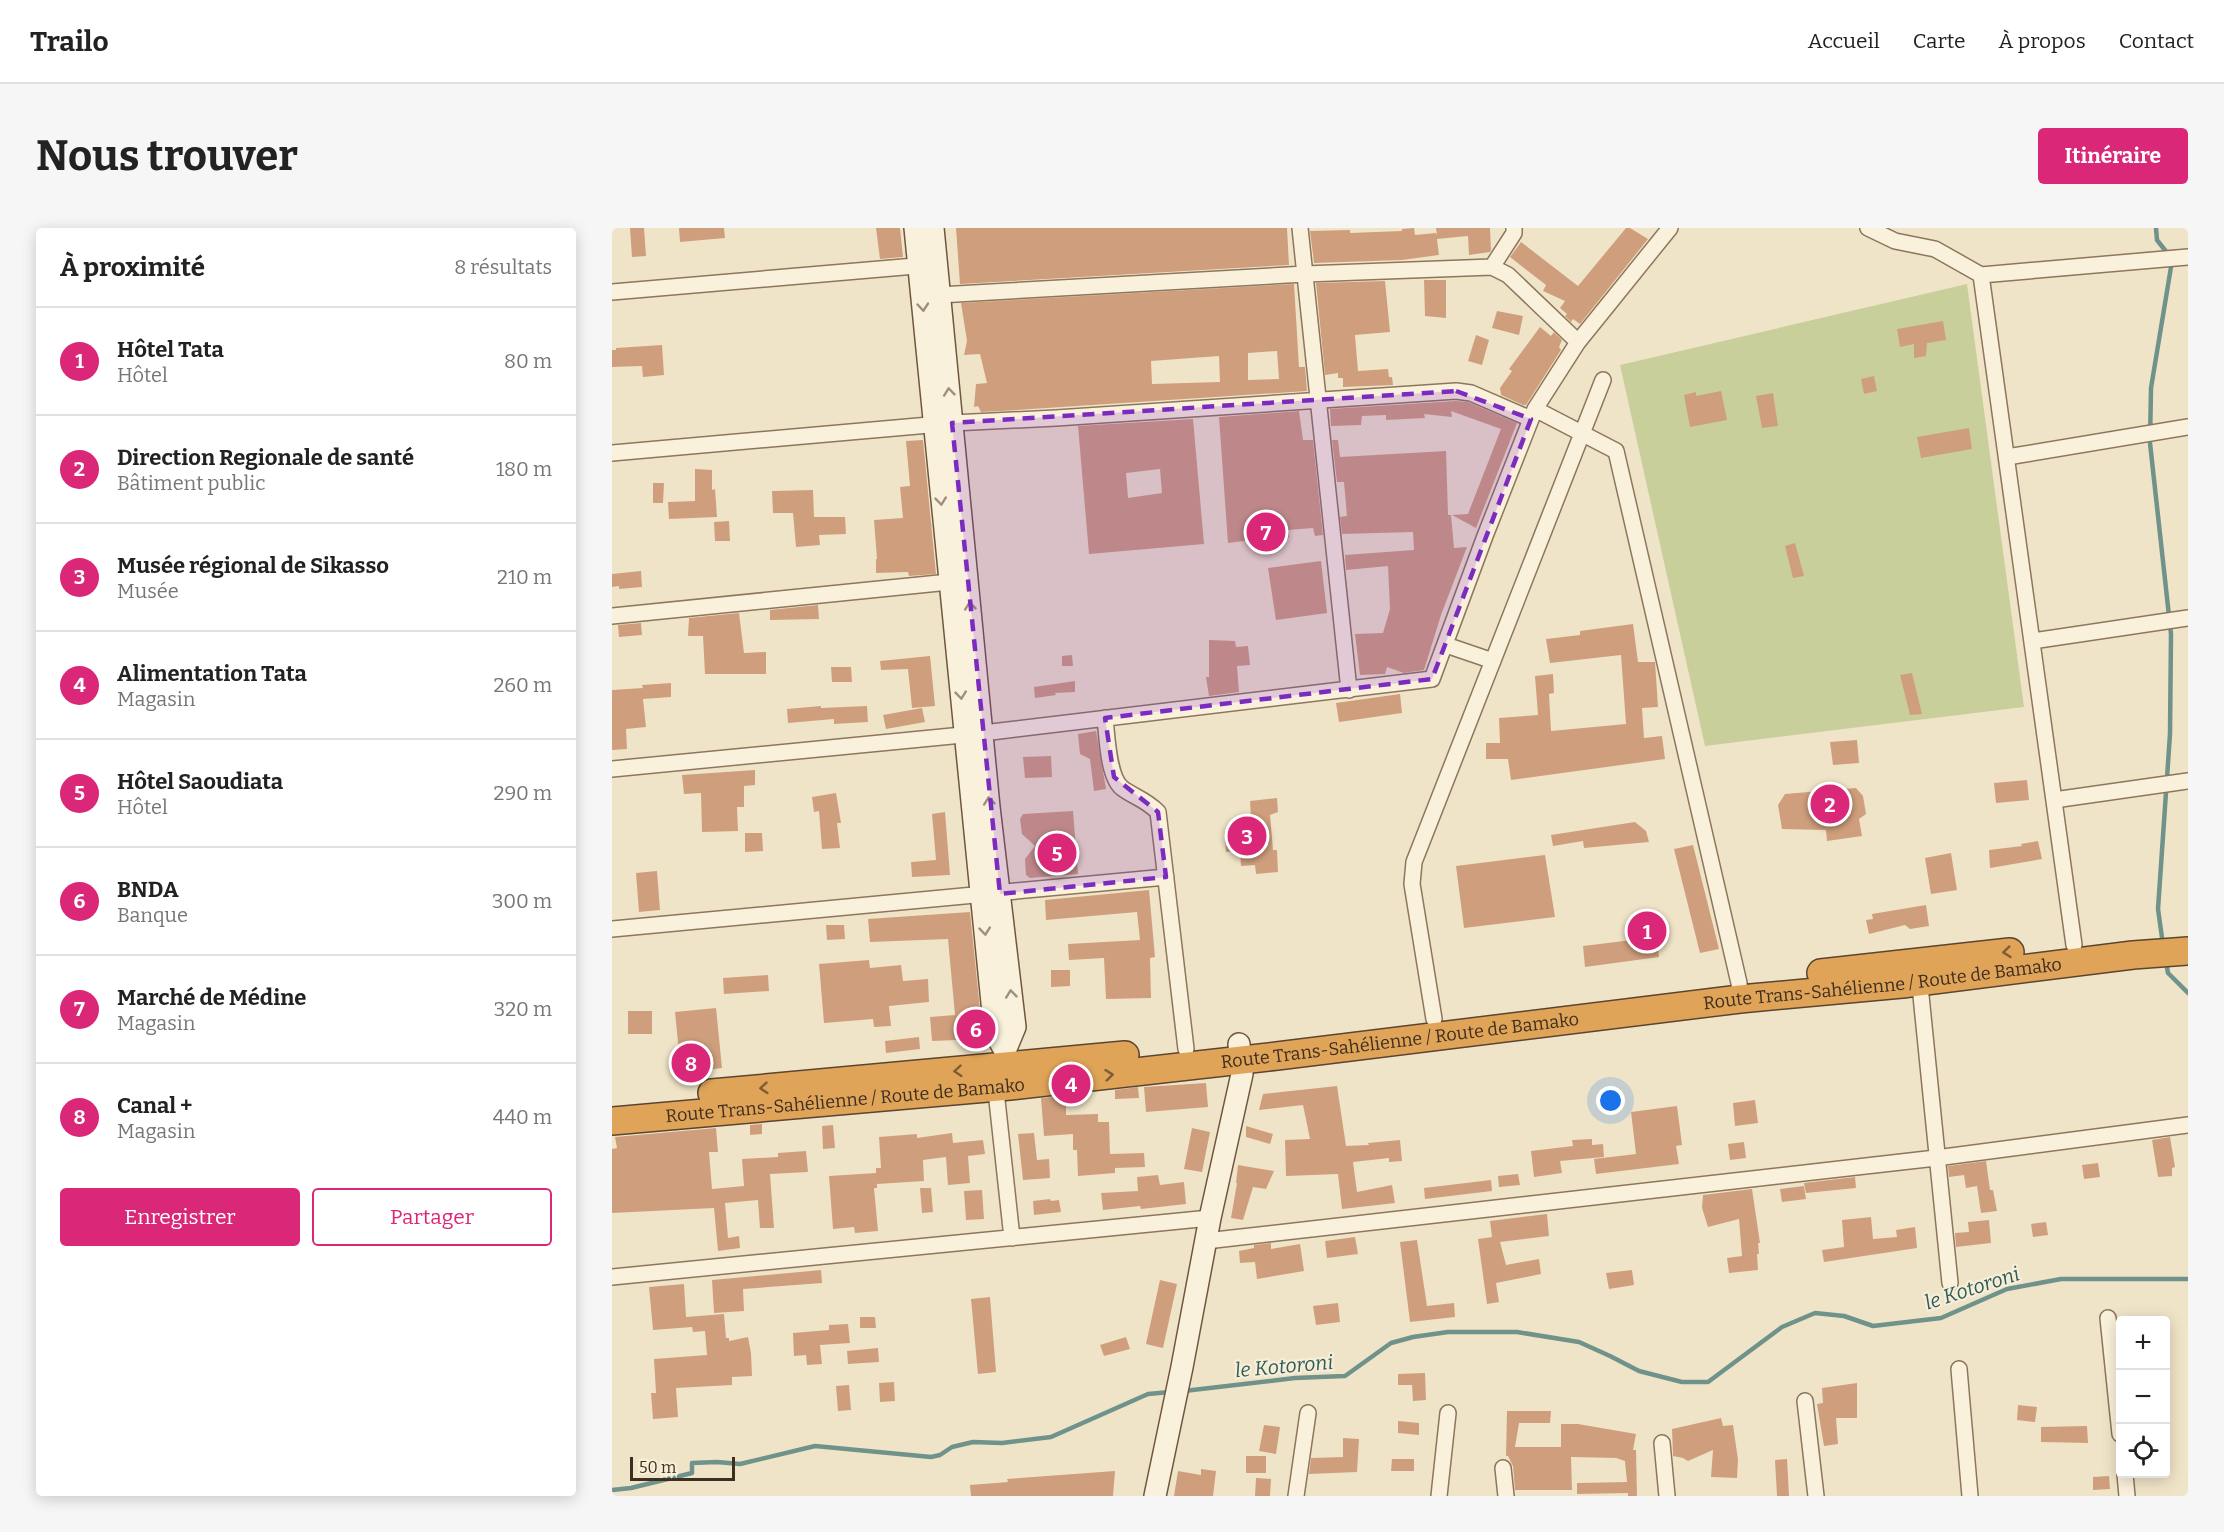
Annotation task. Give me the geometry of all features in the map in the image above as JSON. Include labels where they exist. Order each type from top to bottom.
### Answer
[{"type":"highway","name":"Route Trans-Sahélienne / Route de Bamako","points":[[1918,972],[2074,945],[2171,944]]},
{"type":"highway","name":"Route Trans-Sahélienne / Route de Bamako","points":[[612,1102],[1240,1052],[1740,991],[2171,944]]},
{"type":"highway","name":"Route Trans-Sahélienne / Route de Bamako","points":[[612,1121],[1186,1049],[1240,1052],[1434,1019],[1740,991]]},
{"type":"street","points":[[915,228],[939,295],[943,424]]},
{"type":"street","points":[[933,228],[927,265],[990,895],[1015,1027],[1002,1072],[1012,1238]]},
{"type":"street","points":[[1300,228],[1349,690]]},
{"type":"street","points":[[1492,267],[1515,233],[1514,228]]},
{"type":"street","points":[[612,770],[974,734],[1432,679],[1533,414],[1578,342],[1670,228]]},
{"type":"street","points":[[1868,228],[1895,241],[1935,249],[1981,275],[2188,257]]},
{"type":"street","points":[[612,292],[927,265]]},
{"type":"street","points":[[939,295],[1305,274],[1492,267],[1508,275],[1578,342]]},
{"type":"street","points":[[1981,275],[2074,945]]},
{"type":"street","points":[[1434,1019],[1412,884],[1414,862],[1603,380]]},
{"type":"street","points":[[612,453],[943,424],[1456,391],[1470,393],[1533,414],[1582,434],[1616,451],[1740,991]]},
{"type":"street","points":[[2007,456],[2188,428]]},
{"type":"street","points":[[612,616],[959,581]]},
{"type":"street","points":[[2032,641],[2184,619]]},
{"type":"street","points":[[1446,645],[1493,661]]},
{"type":"street","points":[[1105,718],[1114,777],[1121,787],[1149,803],[1158,812],[1186,1049]]},
{"type":"street","points":[[2054,800],[2188,781]]},
{"type":"street","points":[[612,930],[1166,877]]},
{"type":"street","points":[[1918,972],[1950,1283]]},
{"type":"street","points":[[1155,1496],[1210,1218],[1242,1074],[1240,1052]]},
{"type":"street","points":[[1206,1241],[1936,1158],[2188,1125]]},
{"type":"street","points":[[612,1277],[1210,1218]]},
{"type":"street","points":[[2108,1318],[2120,1424]]},
{"type":"street","points":[[1959,1369],[1970,1496]]},
{"type":"street","points":[[1805,1401],[1816,1496]]},
{"type":"street","points":[[1296,1496],[1308,1413]]},
{"type":"street","points":[[1438,1496],[1448,1413]]},
{"type":"street","points":[[1662,1443],[1667,1496]]},
{"type":"street","points":[[1503,1468],[1506,1496]]},
{"type":"street","points":[[2125,1478],[2127,1496]]},
{"type":"highlighted area","points":[[1456,391],[1531,419],[1432,679],[1105,718],[1114,777],[1158,812],[1166,877],[1000,894],[952,423]]},
{"type":"green space","points":[[1967,284],[2024,707],[1705,746],[1620,365]]},
{"type":"building","points":[[630,228],[644,228],[646,256],[632,257]]},
{"type":"building","points":[[679,228],[724,228],[725,238],[680,242]]},
{"type":"building","points":[[876,228],[900,228],[903,257],[880,259]]},
{"type":"building","points":[[956,228],[1287,228],[1289,265],[960,284]]},
{"type":"building","points":[[1414,228],[1415,235],[1436,233],[1437,236],[1436,228],[1490,228],[1491,250],[1469,255],[1468,236],[1437,239],[1439,255],[1402,260],[1314,263],[1310,231],[1350,230],[1350,233],[1402,231],[1402,229]]},
{"type":"building","points":[[1626,228],[1648,239],[1580,324],[1573,319],[1571,322],[1565,316],[1567,314],[1560,308],[1565,301],[1543,291],[1546,285],[1510,257],[1521,242],[1578,286]]},
{"type":"building","points":[[1424,280],[1446,280],[1446,318],[1425,316]]},
{"type":"building","points":[[1385,281],[1390,332],[1355,335],[1358,371],[1388,369],[1393,385],[1343,387],[1343,378],[1338,378],[1338,373],[1325,375],[1316,283]]},
{"type":"building","points":[[1294,284],[1299,367],[1305,367],[1307,391],[981,412],[978,406],[974,407],[976,384],[987,383],[980,354],[964,355],[967,341],[961,303]],"holes":[[[1277,351],[1279,379],[1248,380],[1248,353]],[[1219,356],[1220,382],[1152,384],[1151,361]]]},
{"type":"building","points":[[1497,311],[1523,316],[1519,335],[1492,328]]},
{"type":"building","points":[[1943,321],[1946,340],[1927,343],[1926,356],[1914,358],[1914,344],[1900,347],[1897,329]]},
{"type":"building","points":[[1540,327],[1551,336],[1554,332],[1562,340],[1559,347],[1561,350],[1526,405],[1523,405],[1501,395],[1500,388],[1512,371],[1509,369]]},
{"type":"building","points":[[1476,335],[1489,340],[1482,365],[1468,361]]},
{"type":"building","points":[[662,345],[664,375],[643,377],[642,366],[612,367],[612,350],[616,348]]},
{"type":"building","points":[[1874,376],[1877,391],[1864,394],[1861,379]]},
{"type":"building","points":[[1721,391],[1727,420],[1690,427],[1684,395],[1696,392],[1696,396]]},
{"type":"building","points":[[1773,393],[1778,426],[1762,428],[1756,396]]},
{"type":"building","points":[[1468,402],[1517,423],[1476,528],[1452,515],[1468,514],[1501,429],[1451,411],[1452,417],[1424,414],[1425,418],[1386,420],[1386,415],[1362,416],[1361,425],[1331,426],[1330,409]]},
{"type":"building","points":[[1299,411],[1303,440],[1313,440],[1323,535],[1315,536],[1313,528],[1288,530],[1289,537],[1276,540],[1251,545],[1251,540],[1228,543],[1219,417]]},
{"type":"building","points":[[1193,419],[1204,544],[1089,554],[1078,426]],"holes":[[[1160,469],[1162,493],[1128,498],[1126,473]]]},
{"type":"building","points":[[1969,428],[1972,449],[1921,458],[1917,437]]},
{"type":"building","points":[[923,440],[936,574],[909,576],[908,572],[876,573],[874,520],[903,518],[900,487],[910,486],[906,441]]},
{"type":"building","points":[[1332,440],[1338,440],[1340,457],[1446,451],[1448,515],[1451,515],[1454,548],[1467,547],[1441,615],[1424,670],[1404,673],[1387,667],[1385,674],[1360,675],[1355,634],[1383,633],[1390,609],[1388,566],[1346,570],[1345,555],[1414,550],[1413,532],[1342,534],[1340,517],[1347,516],[1344,482],[1337,482]]},
{"type":"building","points":[[695,469],[712,470],[712,490],[715,489],[717,517],[669,519],[668,502],[695,501]]},
{"type":"building","points":[[653,483],[664,483],[663,503],[653,503]]},
{"type":"building","points":[[813,490],[814,517],[845,517],[846,534],[819,535],[820,545],[796,547],[793,513],[773,513],[772,491]]},
{"type":"building","points":[[729,521],[730,541],[715,541],[714,522]]},
{"type":"building","points":[[1795,543],[1804,576],[1793,578],[1785,546]]},
{"type":"building","points":[[1321,561],[1327,613],[1276,620],[1268,568]]},
{"type":"building","points":[[641,571],[642,587],[619,589],[619,586],[612,587],[612,574]]},
{"type":"building","points":[[818,605],[819,619],[770,620],[770,610]]},
{"type":"building","points":[[739,613],[744,653],[766,652],[766,674],[705,674],[703,636],[688,636],[689,618]]},
{"type":"building","points":[[641,623],[642,635],[619,637],[618,625]]},
{"type":"building","points":[[1633,624],[1638,662],[1655,662],[1658,707],[1642,708],[1644,738],[1662,736],[1665,759],[1511,780],[1508,759],[1486,759],[1486,743],[1500,743],[1499,718],[1538,715],[1535,676],[1553,674],[1554,693],[1549,694],[1551,731],[1626,724],[1621,655],[1550,663],[1546,639],[1580,635],[1580,631]]},
{"type":"building","points":[[1209,640],[1235,641],[1236,647],[1248,646],[1250,665],[1237,666],[1239,692],[1209,696],[1206,677],[1209,677]]},
{"type":"building","points":[[1072,655],[1073,666],[1062,666],[1062,656]]},
{"type":"building","points":[[930,656],[935,706],[912,708],[908,669],[881,670],[880,661]]},
{"type":"building","points":[[831,667],[851,667],[852,682],[832,682]]},
{"type":"building","points":[[1912,673],[1922,714],[1910,715],[1900,675]]},
{"type":"building","points":[[1075,681],[1075,692],[1055,693],[1056,695],[1035,698],[1034,687]]},
{"type":"building","points":[[671,683],[671,697],[643,699],[646,727],[626,729],[627,749],[612,750],[612,690]]},
{"type":"building","points":[[1400,694],[1402,713],[1339,722],[1336,703]]},
{"type":"building","points":[[821,706],[821,708],[867,706],[868,722],[834,724],[834,719],[788,723],[787,709]]},
{"type":"building","points":[[922,708],[925,722],[886,729],[883,715]]},
{"type":"building","points":[[1096,731],[1106,789],[1094,791],[1090,759],[1080,754],[1078,734]]},
{"type":"building","points":[[1857,740],[1859,763],[1833,765],[1830,742]]},
{"type":"building","points":[[1051,756],[1052,777],[1025,778],[1023,757]]},
{"type":"building","points":[[755,770],[755,785],[744,786],[744,807],[737,807],[738,831],[702,832],[701,793],[684,794],[682,775]]},
{"type":"building","points":[[2027,780],[2029,800],[1996,803],[1994,783]]},
{"type":"building","points":[[1856,788],[1863,796],[1866,814],[1859,819],[1862,836],[1827,841],[1826,830],[1782,829],[1778,805],[1785,794]]},
{"type":"building","points":[[836,793],[841,823],[837,823],[840,848],[822,849],[819,811],[814,812],[812,797]]},
{"type":"building","points":[[1277,798],[1278,812],[1270,815],[1273,850],[1277,850],[1278,872],[1256,874],[1255,865],[1241,866],[1240,850],[1226,852],[1225,838],[1238,837],[1237,819],[1251,818],[1250,801]]},
{"type":"building","points":[[1073,811],[1078,874],[1030,878],[1026,875],[1025,859],[1035,846],[1022,834],[1020,819],[1023,814]]},
{"type":"building","points":[[945,812],[950,875],[912,877],[911,862],[936,860],[932,814]]},
{"type":"building","points":[[1635,822],[1646,831],[1649,842],[1584,848],[1583,841],[1553,846],[1551,835]]},
{"type":"building","points":[[745,833],[762,833],[763,851],[745,852]]},
{"type":"building","points":[[2038,841],[2042,859],[1990,868],[1989,850],[2022,846],[2021,844]]},
{"type":"building","points":[[1693,845],[1719,949],[1700,953],[1674,849]]},
{"type":"building","points":[[1951,853],[1957,890],[1931,894],[1925,858]]},
{"type":"building","points":[[1545,855],[1555,917],[1464,928],[1456,866]]},
{"type":"building","points":[[657,871],[660,910],[639,912],[636,873]]},
{"type":"building","points":[[1149,890],[1155,957],[1150,958],[1151,998],[1106,999],[1104,958],[1069,960],[1068,944],[1140,940],[1137,912],[1046,920],[1045,900]]},
{"type":"building","points":[[1926,905],[1929,926],[1910,929],[1905,925],[1869,934],[1866,920],[1873,919],[1872,914]]},
{"type":"building","points":[[970,912],[983,1039],[932,1041],[930,1017],[955,1015],[948,939],[870,942],[868,919]]},
{"type":"building","points":[[826,925],[844,925],[845,939],[827,940]]},
{"type":"building","points":[[1657,937],[1659,957],[1585,967],[1583,946]]},
{"type":"building","points":[[869,960],[870,968],[901,965],[903,981],[928,979],[929,1002],[889,1006],[891,1026],[874,1027],[873,1019],[824,1023],[819,964]]},
{"type":"building","points":[[1051,970],[1070,970],[1070,986],[1051,987]]},
{"type":"building","points":[[768,975],[769,991],[724,994],[723,978]]},
{"type":"building","points":[[716,1008],[722,1068],[681,1073],[675,1012]]},
{"type":"building","points":[[628,1011],[652,1011],[652,1034],[628,1034]]},
{"type":"building","points":[[919,1037],[920,1049],[886,1053],[885,1041]]},
{"type":"building","points":[[1206,1083],[1208,1107],[1146,1112],[1144,1087]]},
{"type":"building","points":[[1337,1086],[1346,1146],[1400,1140],[1402,1161],[1389,1162],[1389,1158],[1353,1162],[1357,1192],[1392,1185],[1395,1203],[1342,1209],[1338,1174],[1286,1176],[1285,1140],[1310,1139],[1303,1105],[1259,1110],[1263,1094]]},
{"type":"building","points":[[1138,1087],[1139,1098],[1115,1099],[1115,1090]]},
{"type":"building","points":[[1066,1096],[1066,1115],[1098,1114],[1098,1122],[1109,1122],[1110,1154],[1144,1153],[1145,1167],[1115,1168],[1115,1173],[1078,1176],[1077,1150],[1073,1150],[1073,1134],[1044,1136],[1041,1098]]},
{"type":"building","points":[[1755,1100],[1758,1123],[1735,1126],[1733,1103]]},
{"type":"building","points":[[1677,1106],[1682,1145],[1676,1146],[1679,1164],[1596,1174],[1594,1159],[1636,1154],[1631,1112]]},
{"type":"building","points":[[762,1124],[762,1134],[750,1135],[750,1125]]},
{"type":"building","points":[[833,1125],[835,1148],[823,1149],[822,1126]]},
{"type":"building","points":[[1246,1126],[1273,1134],[1270,1144],[1246,1137]]},
{"type":"building","points":[[716,1128],[718,1152],[709,1152],[712,1189],[744,1186],[742,1159],[778,1157],[778,1153],[806,1151],[808,1172],[770,1174],[774,1228],[760,1228],[758,1200],[725,1203],[728,1238],[739,1236],[740,1248],[718,1251],[714,1208],[612,1213],[612,1149],[617,1148],[615,1137]]},
{"type":"building","points":[[1192,1128],[1210,1132],[1202,1172],[1184,1169]]},
{"type":"building","points":[[952,1133],[953,1143],[983,1140],[985,1154],[968,1156],[970,1183],[948,1185],[946,1157],[923,1160],[924,1181],[877,1184],[877,1188],[874,1188],[878,1231],[855,1233],[854,1227],[833,1229],[829,1176],[876,1173],[876,1168],[881,1168],[879,1137],[917,1134],[917,1138]]},
{"type":"building","points":[[1034,1133],[1037,1160],[1049,1159],[1050,1178],[1023,1180],[1018,1134]]},
{"type":"building","points":[[2170,1137],[2175,1167],[2172,1168],[2172,1176],[2158,1177],[2152,1140]]},
{"type":"building","points":[[1592,1139],[1592,1145],[1603,1144],[1604,1157],[1560,1161],[1562,1173],[1534,1177],[1531,1151],[1573,1146],[1572,1140]]},
{"type":"building","points":[[1744,1142],[1746,1158],[1730,1160],[1728,1144]]},
{"type":"building","points":[[1986,1161],[1990,1190],[1993,1190],[1997,1211],[1981,1213],[1977,1186],[1966,1188],[1964,1175],[1949,1177],[1948,1166]]},
{"type":"building","points":[[2098,1163],[2100,1177],[2084,1179],[2082,1165]]},
{"type":"building","points":[[1238,1165],[1274,1171],[1266,1189],[1253,1187],[1243,1220],[1231,1218]]},
{"type":"building","points":[[1518,1174],[1520,1185],[1499,1187],[1498,1176]]},
{"type":"building","points":[[1158,1175],[1160,1185],[1184,1182],[1186,1204],[1103,1210],[1101,1193],[1138,1191],[1137,1177]]},
{"type":"building","points":[[1855,1177],[1856,1188],[1806,1193],[1804,1183]]},
{"type":"building","points":[[1491,1180],[1492,1191],[1425,1199],[1424,1188]]},
{"type":"building","points":[[1804,1186],[1806,1199],[1782,1202],[1780,1189]]},
{"type":"building","points":[[920,1188],[931,1188],[933,1212],[922,1213]]},
{"type":"building","points":[[1752,1189],[1760,1243],[1758,1243],[1759,1254],[1757,1254],[1758,1270],[1729,1273],[1727,1258],[1742,1256],[1739,1219],[1708,1227],[1702,1208],[1703,1195]]},
{"type":"building","points":[[982,1190],[984,1219],[966,1220],[964,1191]]},
{"type":"building","points":[[1050,1199],[1051,1201],[1059,1200],[1061,1212],[1034,1215],[1033,1201]]},
{"type":"building","points":[[1547,1214],[1549,1236],[1500,1242],[1506,1265],[1539,1259],[1541,1274],[1496,1283],[1499,1302],[1487,1304],[1478,1239],[1492,1237],[1490,1221]]},
{"type":"building","points":[[1871,1217],[1873,1239],[1897,1237],[1896,1230],[1915,1227],[1917,1248],[1824,1262],[1822,1250],[1844,1247],[1842,1220]]},
{"type":"building","points":[[1989,1220],[1991,1243],[1956,1247],[1955,1233],[1969,1232],[1968,1222]]},
{"type":"building","points":[[2046,1222],[2048,1235],[2033,1237],[2031,1224]]},
{"type":"building","points":[[1355,1237],[1358,1254],[1327,1258],[1325,1241]]},
{"type":"building","points":[[1417,1240],[1427,1306],[1454,1303],[1455,1317],[1410,1322],[1400,1242]]},
{"type":"building","points":[[1271,1243],[1271,1249],[1300,1244],[1304,1271],[1257,1279],[1255,1262],[1240,1263],[1239,1251],[1254,1248],[1254,1245]]},
{"type":"building","points":[[821,1270],[822,1283],[743,1289],[744,1311],[714,1313],[712,1280]]},
{"type":"building","points":[[1632,1270],[1634,1285],[1609,1289],[1606,1273]]},
{"type":"building","points":[[1160,1280],[1177,1284],[1163,1348],[1146,1344]]},
{"type":"building","points":[[684,1284],[686,1317],[724,1314],[726,1338],[729,1338],[729,1341],[748,1337],[752,1376],[732,1377],[732,1385],[676,1388],[678,1417],[653,1419],[651,1393],[656,1393],[654,1359],[707,1355],[705,1331],[693,1332],[692,1327],[653,1330],[649,1287]]},
{"type":"building","points":[[990,1297],[996,1372],[978,1374],[971,1299]]},
{"type":"building","points":[[1338,1303],[1340,1322],[1316,1325],[1313,1306]]},
{"type":"building","points":[[860,1317],[875,1317],[876,1328],[860,1328]]},
{"type":"building","points":[[848,1324],[850,1343],[820,1345],[822,1364],[807,1365],[806,1355],[794,1356],[793,1333],[829,1330],[829,1325]]},
{"type":"building","points":[[1126,1337],[1130,1349],[1104,1356],[1100,1345]]},
{"type":"building","points":[[878,1348],[879,1362],[848,1364],[847,1351]]},
{"type":"building","points":[[1425,1373],[1426,1400],[1413,1401],[1412,1385],[1398,1385],[1398,1374]]},
{"type":"building","points":[[894,1382],[895,1401],[880,1402],[879,1383]]},
{"type":"building","points":[[1857,1383],[1857,1418],[1836,1418],[1838,1444],[1824,1446],[1817,1404],[1823,1403],[1822,1388]]},
{"type":"building","points":[[849,1385],[851,1410],[838,1411],[836,1386]]},
{"type":"building","points":[[2018,1405],[2037,1407],[2035,1422],[2017,1420]]},
{"type":"building","points":[[1507,1411],[1551,1411],[1550,1423],[1519,1423],[1515,1447],[1561,1447],[1561,1424],[1578,1424],[1636,1434],[1633,1450],[1636,1450],[1637,1496],[1628,1496],[1628,1493],[1577,1494],[1577,1483],[1627,1482],[1625,1461],[1616,1458],[1571,1457],[1572,1490],[1515,1490],[1513,1466],[1506,1456]]},
{"type":"building","points":[[1721,1418],[1723,1426],[1733,1425],[1738,1460],[1737,1478],[1711,1477],[1713,1450],[1688,1461],[1673,1456],[1672,1429]]},
{"type":"building","points":[[1398,1421],[1419,1423],[1419,1435],[1398,1433]]},
{"type":"building","points":[[1264,1425],[1280,1427],[1276,1454],[1259,1451]]},
{"type":"building","points":[[2087,1426],[2088,1443],[2041,1442],[2041,1427]]},
{"type":"building","points":[[1343,1438],[1359,1439],[1357,1472],[1309,1474],[1311,1458],[1343,1457]]},
{"type":"building","points":[[1246,1456],[1266,1456],[1266,1473],[1246,1473]]},
{"type":"building","points":[[1392,1459],[1414,1459],[1414,1471],[1391,1471]]},
{"type":"building","points":[[1787,1459],[1789,1496],[1777,1496],[1775,1460]]},
{"type":"building","points":[[1201,1469],[1216,1471],[1213,1496],[1174,1496],[1178,1471],[1201,1475]]},
{"type":"building","points":[[1115,1471],[1113,1496],[971,1496],[970,1485],[1008,1482],[1007,1479]]},
{"type":"building","points":[[2109,1476],[2110,1489],[2093,1490],[2093,1477]]},
{"type":"building","points":[[1256,1478],[1271,1479],[1270,1496],[1255,1496]]},
{"type":"waterway","points":[[2156,228],[2157,240],[2168,254]]},
{"type":"waterway","points":[[2163,945],[2158,909],[2170,734],[2171,634],[2150,443],[2151,388],[2172,261]]},
{"type":"waterway","points":[[2166,962],[2168,973],[2188,993]]},
{"type":"waterway","name":"le Kotoroni","points":[[1184,1391],[1295,1378],[1345,1376],[1391,1343],[1448,1332],[1517,1332],[1579,1342],[1639,1371],[1682,1382],[1708,1382],[1782,1327],[1815,1313],[1844,1316],[1873,1326],[1941,1318],[2007,1289],[2061,1279],[2188,1279]]},
{"type":"waterway","name":"le Kotoroni","points":[[612,1490],[631,1488],[692,1473],[692,1463],[740,1464],[815,1446],[931,1457],[940,1455],[952,1447],[973,1442],[1002,1443],[1051,1437],[1148,1394],[1170,1392]]},
{"type":"place","name":"Marché de Médine","points":[[1266,532]]},
{"type":"place","name":"Direction Regionale de santé","points":[[1830,804]]},
{"type":"place","name":"Musée régional de Sikasso","points":[[1247,836]]},
{"type":"place","name":"Hôtel Saoudiata","points":[[1057,853]]},
{"type":"place","name":"Hôtel Tata","points":[[1647,931]]},
{"type":"place","name":"BNDA","points":[[976,1029]]},
{"type":"place","name":"Canal +","points":[[691,1063]]},
{"type":"place","name":"Alimentation Tata","points":[[1071,1084]]}]
